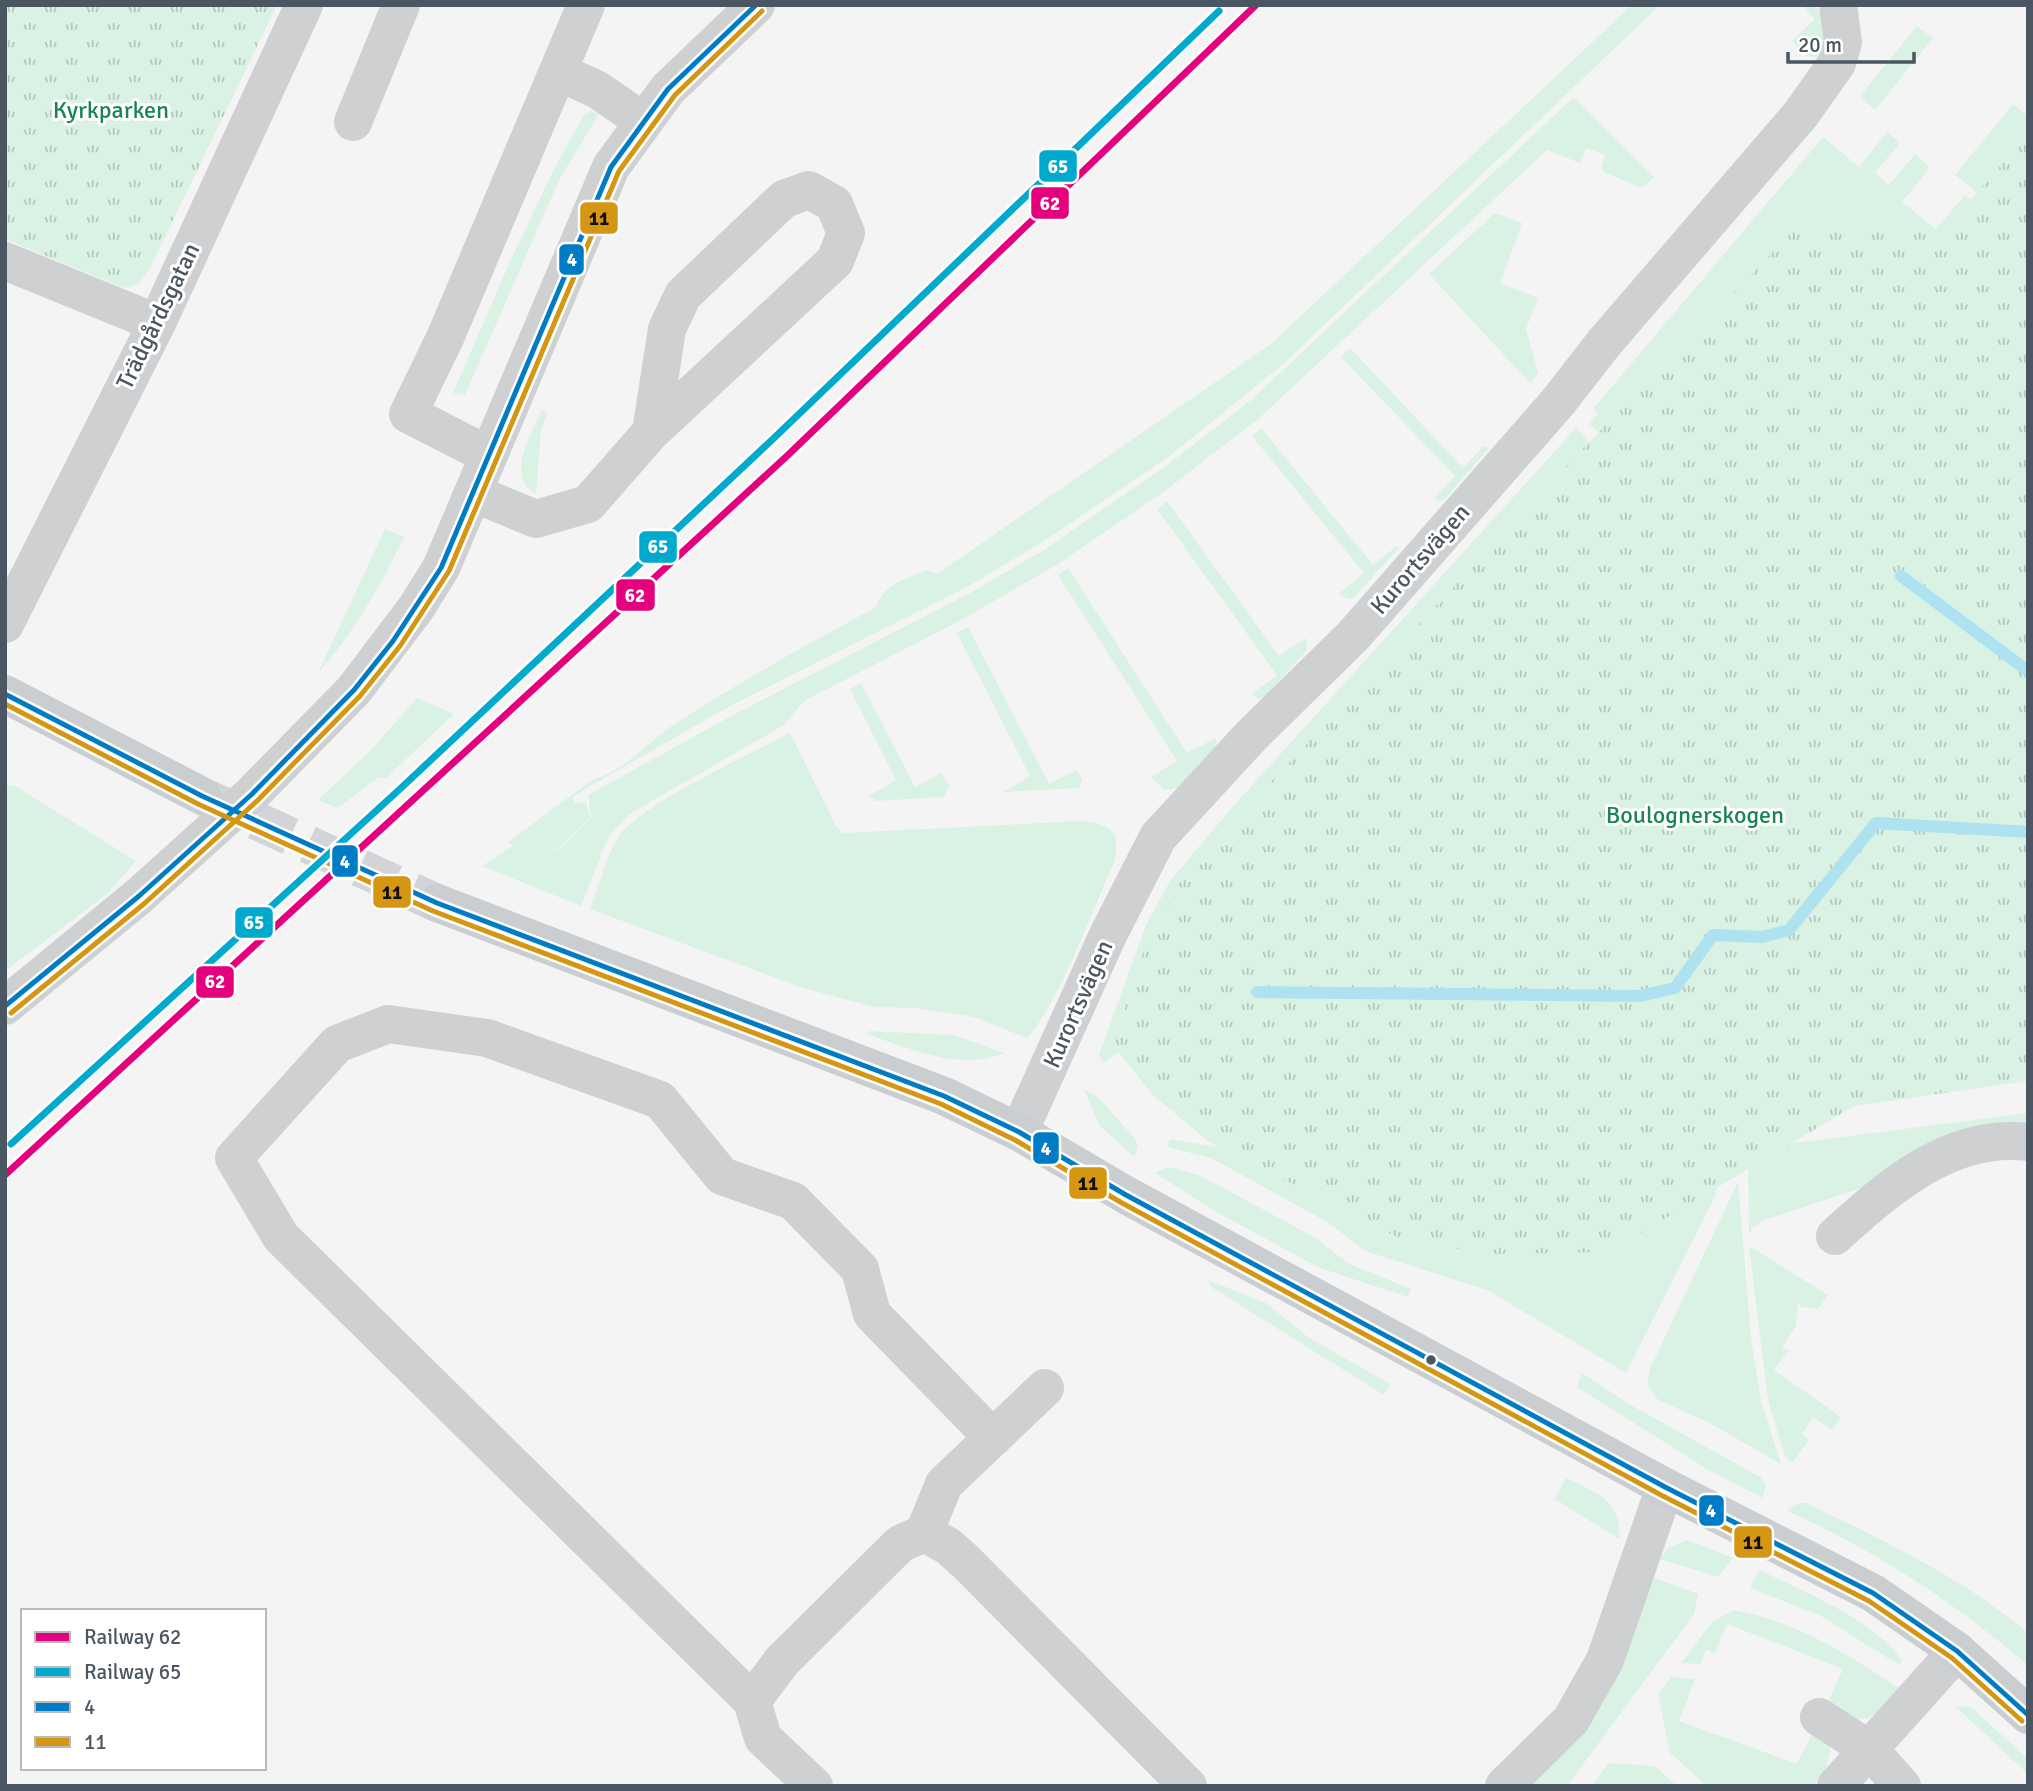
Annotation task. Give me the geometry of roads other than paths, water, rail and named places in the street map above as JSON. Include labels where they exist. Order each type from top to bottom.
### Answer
[{"type":"main road","points":[[5,694],[202,796]]},
{"type":"main road","points":[[437,903],[944,1096],[1019,1132],[1126,1195],[1665,1488],[1873,1593],[1957,1651],[2028,1715]]},
{"type":"street","name":"Trädgårdsgatan","points":[[5,624],[157,323],[304,5]]},
{"type":"street","points":[[353,122],[401,5]]},
{"type":"street","points":[[488,455],[408,414],[445,338],[586,5]]},
{"type":"street","points":[[5,1006],[139,896],[252,794],[354,690],[416,608],[441,568],[611,167],[668,89],[756,5]]},
{"type":"street","name":"Kurortsvägen","points":[[1019,1132],[1108,935],[1158,837],[1252,735],[1353,636],[1558,402],[1604,343],[1801,114],[1837,63],[1843,42],[1838,5]]},
{"type":"street","points":[[559,72],[598,90],[645,122]]},
{"type":"street","points":[[473,493],[536,519],[588,504],[651,432],[835,261],[846,233],[834,204],[809,190],[784,198],[683,295],[667,329],[651,432]]},
{"type":"street","points":[[5,261],[157,323]]},
{"type":"street","points":[[814,1786],[763,1738],[752,1701],[281,1237],[234,1158],[338,1044],[388,1024],[487,1038],[660,1100],[722,1176],[793,1200],[860,1269],[873,1314],[993,1438]]},
{"type":"street","points":[[1835,1236],[1913,1172],[1944,1155],[1981,1142],[2028,1142]]},
{"type":"street","points":[[752,1701],[782,1661],[900,1545],[924,1533],[944,1484],[1045,1388]]},
{"type":"street","points":[[1504,1786],[1571,1720],[1605,1660],[1665,1488]]},
{"type":"street","points":[[924,1533],[948,1546],[966,1562],[1188,1786]]},
{"type":"street","points":[[1836,1786],[1957,1651]]},
{"type":"street","points":[[1819,1717],[1870,1750],[1902,1786]]},
{"type":"waterway","points":[[1901,576],[2028,671]]},
{"type":"waterway","points":[[1257,992],[1640,996],[1675,988],[1713,935],[1762,937],[1789,930],[1876,823],[2028,832]]},
{"type":"tunnel","points":[[204,797],[437,903]]},
{"type":"rail line","name":"62","points":[[5,1175],[788,455],[1256,5]]},
{"type":"rail line","name":"65","points":[[11,1144],[400,789],[774,438],[1219,11]]},
{"type":"park label","name":"Kyrkparken","points":[[111,110]]},
{"type":"park label","name":"Boulognerskogen","points":[[1695,815]]}]
